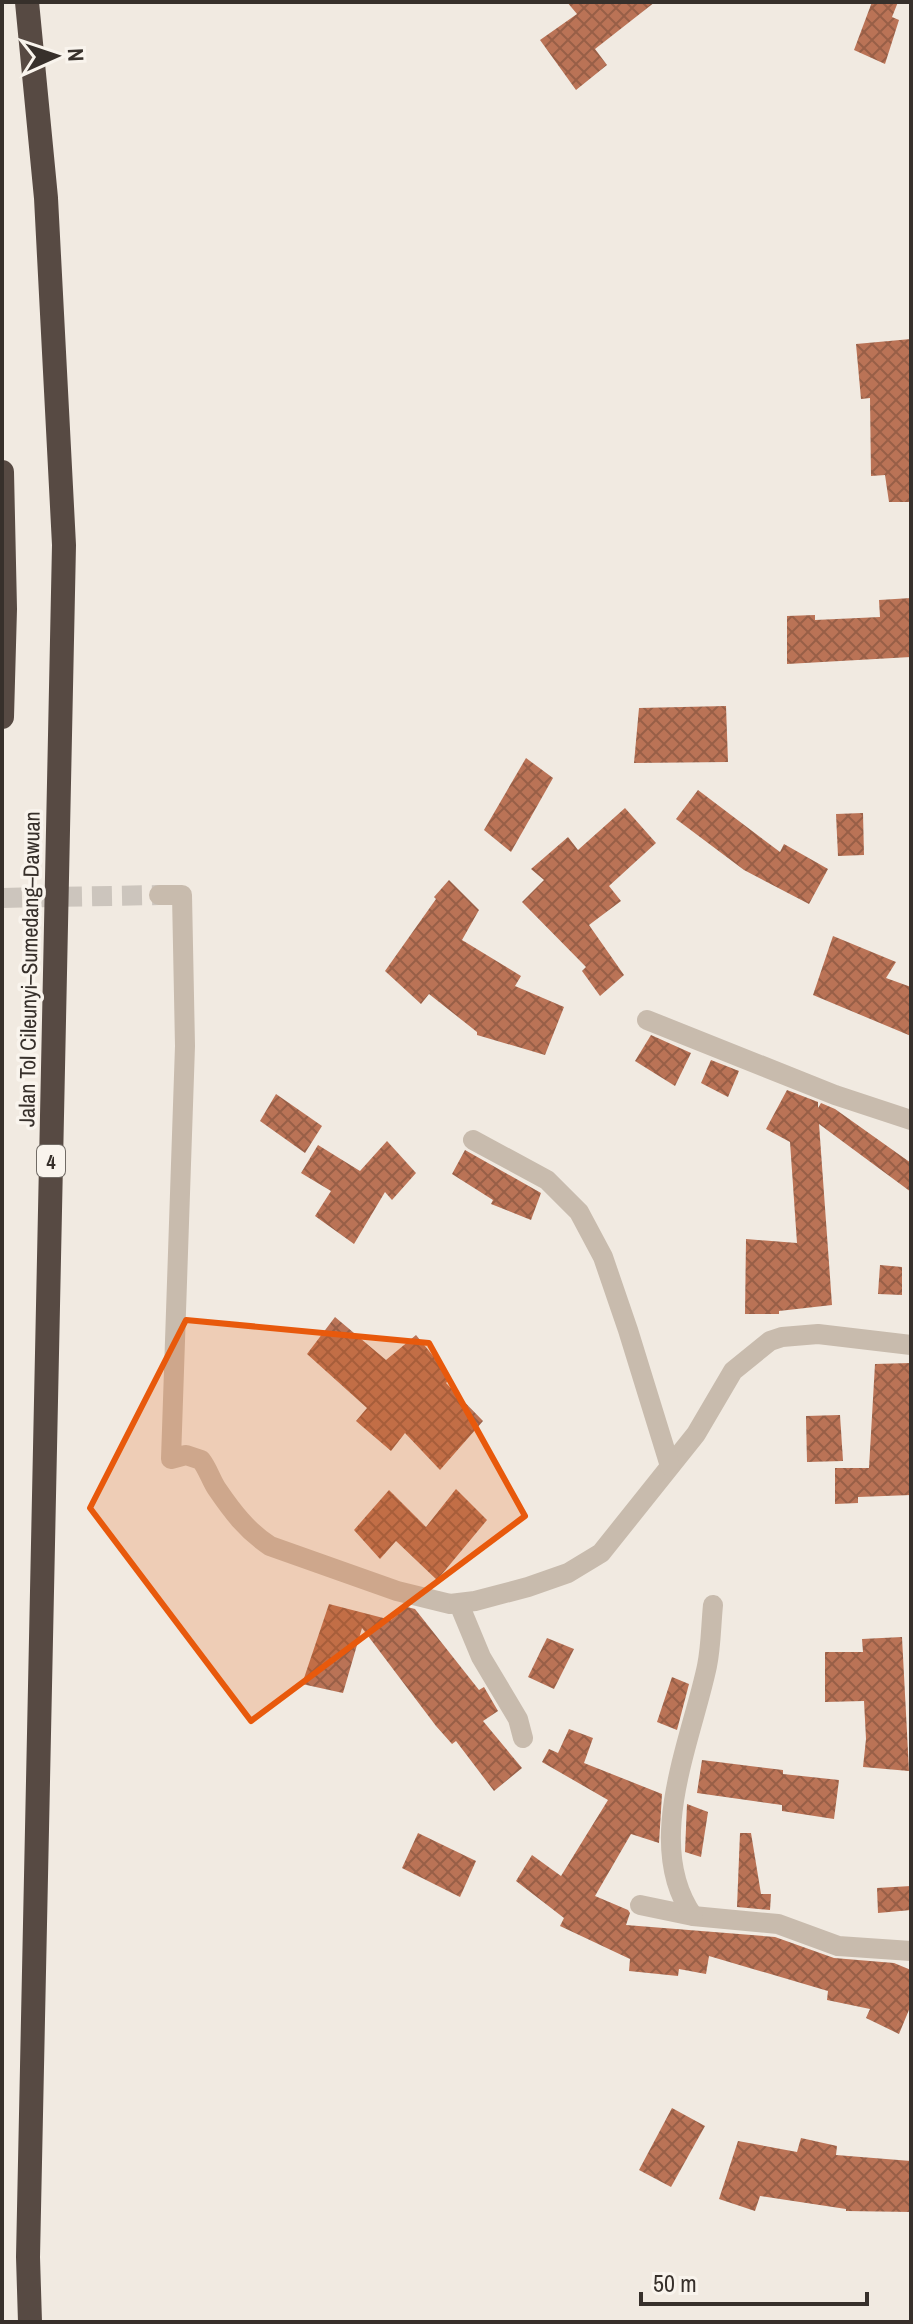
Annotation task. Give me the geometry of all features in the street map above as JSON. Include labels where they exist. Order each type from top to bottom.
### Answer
[{"type":"highway","name":"Jalan Tol Cileunyi–Sumedang–Dawuan","points":[[27,2],[46,198],[64,545],[28,2241],[30,2322]]},
{"type":"highway","points":[[2,472],[5,609],[2,717]]},
{"type":"street","points":[[159,895],[182,895],[183,910],[185,1046],[171,1459],[186,1455],[201,1460],[215,1486],[242,1522],[270,1546],[429,1600],[459,1604],[528,1587],[586,1564],[601,1553],[696,1434],[733,1371],[770,1341],[818,1334],[911,1345]]},
{"type":"street","points":[[647,1020],[835,1095],[911,1120]]},
{"type":"street","points":[[473,1140],[547,1180],[579,1212],[603,1257],[670,1466]]},
{"type":"street","points":[[459,1604],[481,1657],[518,1719],[523,1738]]},
{"type":"street","points":[[693,1916],[679,1895],[673,1869],[675,1793],[708,1664],[713,1605]]},
{"type":"street","points":[[640,1905],[693,1916],[778,1924],[838,1946],[911,1951]]},
{"type":"highlighted area","points":[[186,1320],[429,1343],[525,1516],[251,1721],[90,1508]]},
{"type":"building","points":[[567,2],[655,2],[595,49],[607,65],[576,90],[540,40],[577,14]]},
{"type":"building","points":[[872,2],[898,2],[892,17],[899,20],[885,64],[854,50]]},
{"type":"building","points":[[911,339],[911,502],[889,502],[885,475],[871,476],[870,398],[861,399],[856,344]]},
{"type":"building","points":[[911,598],[911,657],[787,664],[787,616],[815,615],[815,620],[880,617],[879,600]]},
{"type":"building","points":[[726,706],[728,762],[634,763],[639,708]]},
{"type":"building","points":[[526,758],[553,778],[511,852],[484,830]]},
{"type":"building","points":[[698,790],[780,852],[784,844],[828,869],[809,904],[744,870],[676,819]]},
{"type":"building","points":[[625,808],[656,843],[609,886],[621,901],[589,925],[624,975],[600,996],[582,971],[586,967],[522,902],[544,880],[531,869],[568,837],[578,850]]},
{"type":"building","points":[[863,813],[864,855],[838,856],[836,814]]},
{"type":"building","points":[[449,880],[479,910],[462,940],[521,976],[515,986],[564,1007],[545,1055],[477,1035],[429,994],[421,1004],[385,971],[436,899],[434,897]]},
{"type":"building","points":[[833,936],[896,962],[886,978],[911,987],[911,1036],[813,995]]},
{"type":"building","points":[[651,1035],[691,1053],[675,1086],[635,1061]]},
{"type":"building","points":[[711,1060],[739,1071],[728,1097],[701,1083]]},
{"type":"building","points":[[787,1090],[818,1102],[818,1108],[821,1103],[835,1109],[911,1163],[911,1192],[819,1124],[832,1305],[779,1311],[779,1314],[745,1314],[746,1239],[797,1243],[790,1142],[766,1129]]},
{"type":"building","points":[[276,1094],[322,1126],[305,1153],[260,1121]]},
{"type":"building","points":[[387,1141],[416,1173],[392,1200],[385,1192],[354,1244],[315,1216],[331,1191],[301,1173],[318,1145],[360,1171]]},
{"type":"building","points":[[465,1150],[541,1193],[531,1220],[491,1204],[493,1200],[452,1174]]},
{"type":"building","points":[[880,1265],[902,1267],[902,1295],[878,1294]]},
{"type":"building","points":[[335,1317],[386,1360],[416,1335],[451,1378],[446,1383],[483,1421],[440,1470],[405,1433],[391,1451],[356,1421],[367,1408],[307,1354]]},
{"type":"building","points":[[911,1363],[911,1495],[858,1497],[858,1503],[835,1504],[835,1468],[869,1468],[875,1364]]},
{"type":"building","points":[[840,1415],[843,1461],[807,1462],[806,1416]]},
{"type":"building","points":[[456,1489],[487,1520],[437,1580],[396,1541],[380,1559],[354,1530],[389,1490],[426,1527]]},
{"type":"building","points":[[329,1604],[391,1620],[407,1607],[415,1609],[479,1690],[484,1687],[498,1711],[483,1721],[522,1768],[494,1791],[456,1741],[452,1744],[436,1726],[362,1628],[343,1693],[302,1684]]},
{"type":"building","points":[[902,1637],[909,1771],[863,1767],[866,1739],[864,1701],[825,1702],[825,1652],[863,1652],[862,1639]]},
{"type":"building","points":[[547,1638],[574,1649],[554,1689],[528,1677]]},
{"type":"building","points":[[672,1677],[689,1684],[677,1730],[657,1722]]},
{"type":"building","points":[[569,1729],[593,1738],[584,1763],[662,1794],[659,1843],[631,1834],[595,1896],[628,1910],[626,1925],[775,1937],[834,1958],[894,1963],[911,1970],[911,2005],[899,2034],[866,2018],[870,2009],[827,2000],[828,1991],[709,1956],[706,1974],[679,1969],[678,1976],[629,1971],[630,1959],[560,1926],[564,1918],[516,1881],[532,1855],[561,1876],[608,1800],[542,1762],[549,1749],[558,1753]]},
{"type":"building","points":[[702,1760],[839,1780],[834,1819],[782,1811],[782,1805],[697,1793]]},
{"type":"building","points":[[687,1804],[708,1812],[701,1857],[685,1852]]},
{"type":"building","points":[[418,1833],[476,1861],[460,1897],[402,1868]]},
{"type":"building","points":[[740,1833],[751,1833],[761,1894],[771,1894],[770,1910],[737,1907]]},
{"type":"building","points":[[911,1886],[911,1910],[878,1913],[877,1888]]},
{"type":"building","points":[[672,2108],[705,2126],[671,2187],[639,2170]]},
{"type":"building","points":[[801,2138],[837,2146],[836,2155],[911,2161],[911,2212],[846,2211],[760,2196],[755,2211],[719,2199],[738,2141],[797,2152]]},
{"type":"tunnel","points":[[2,898],[159,895]]}]
